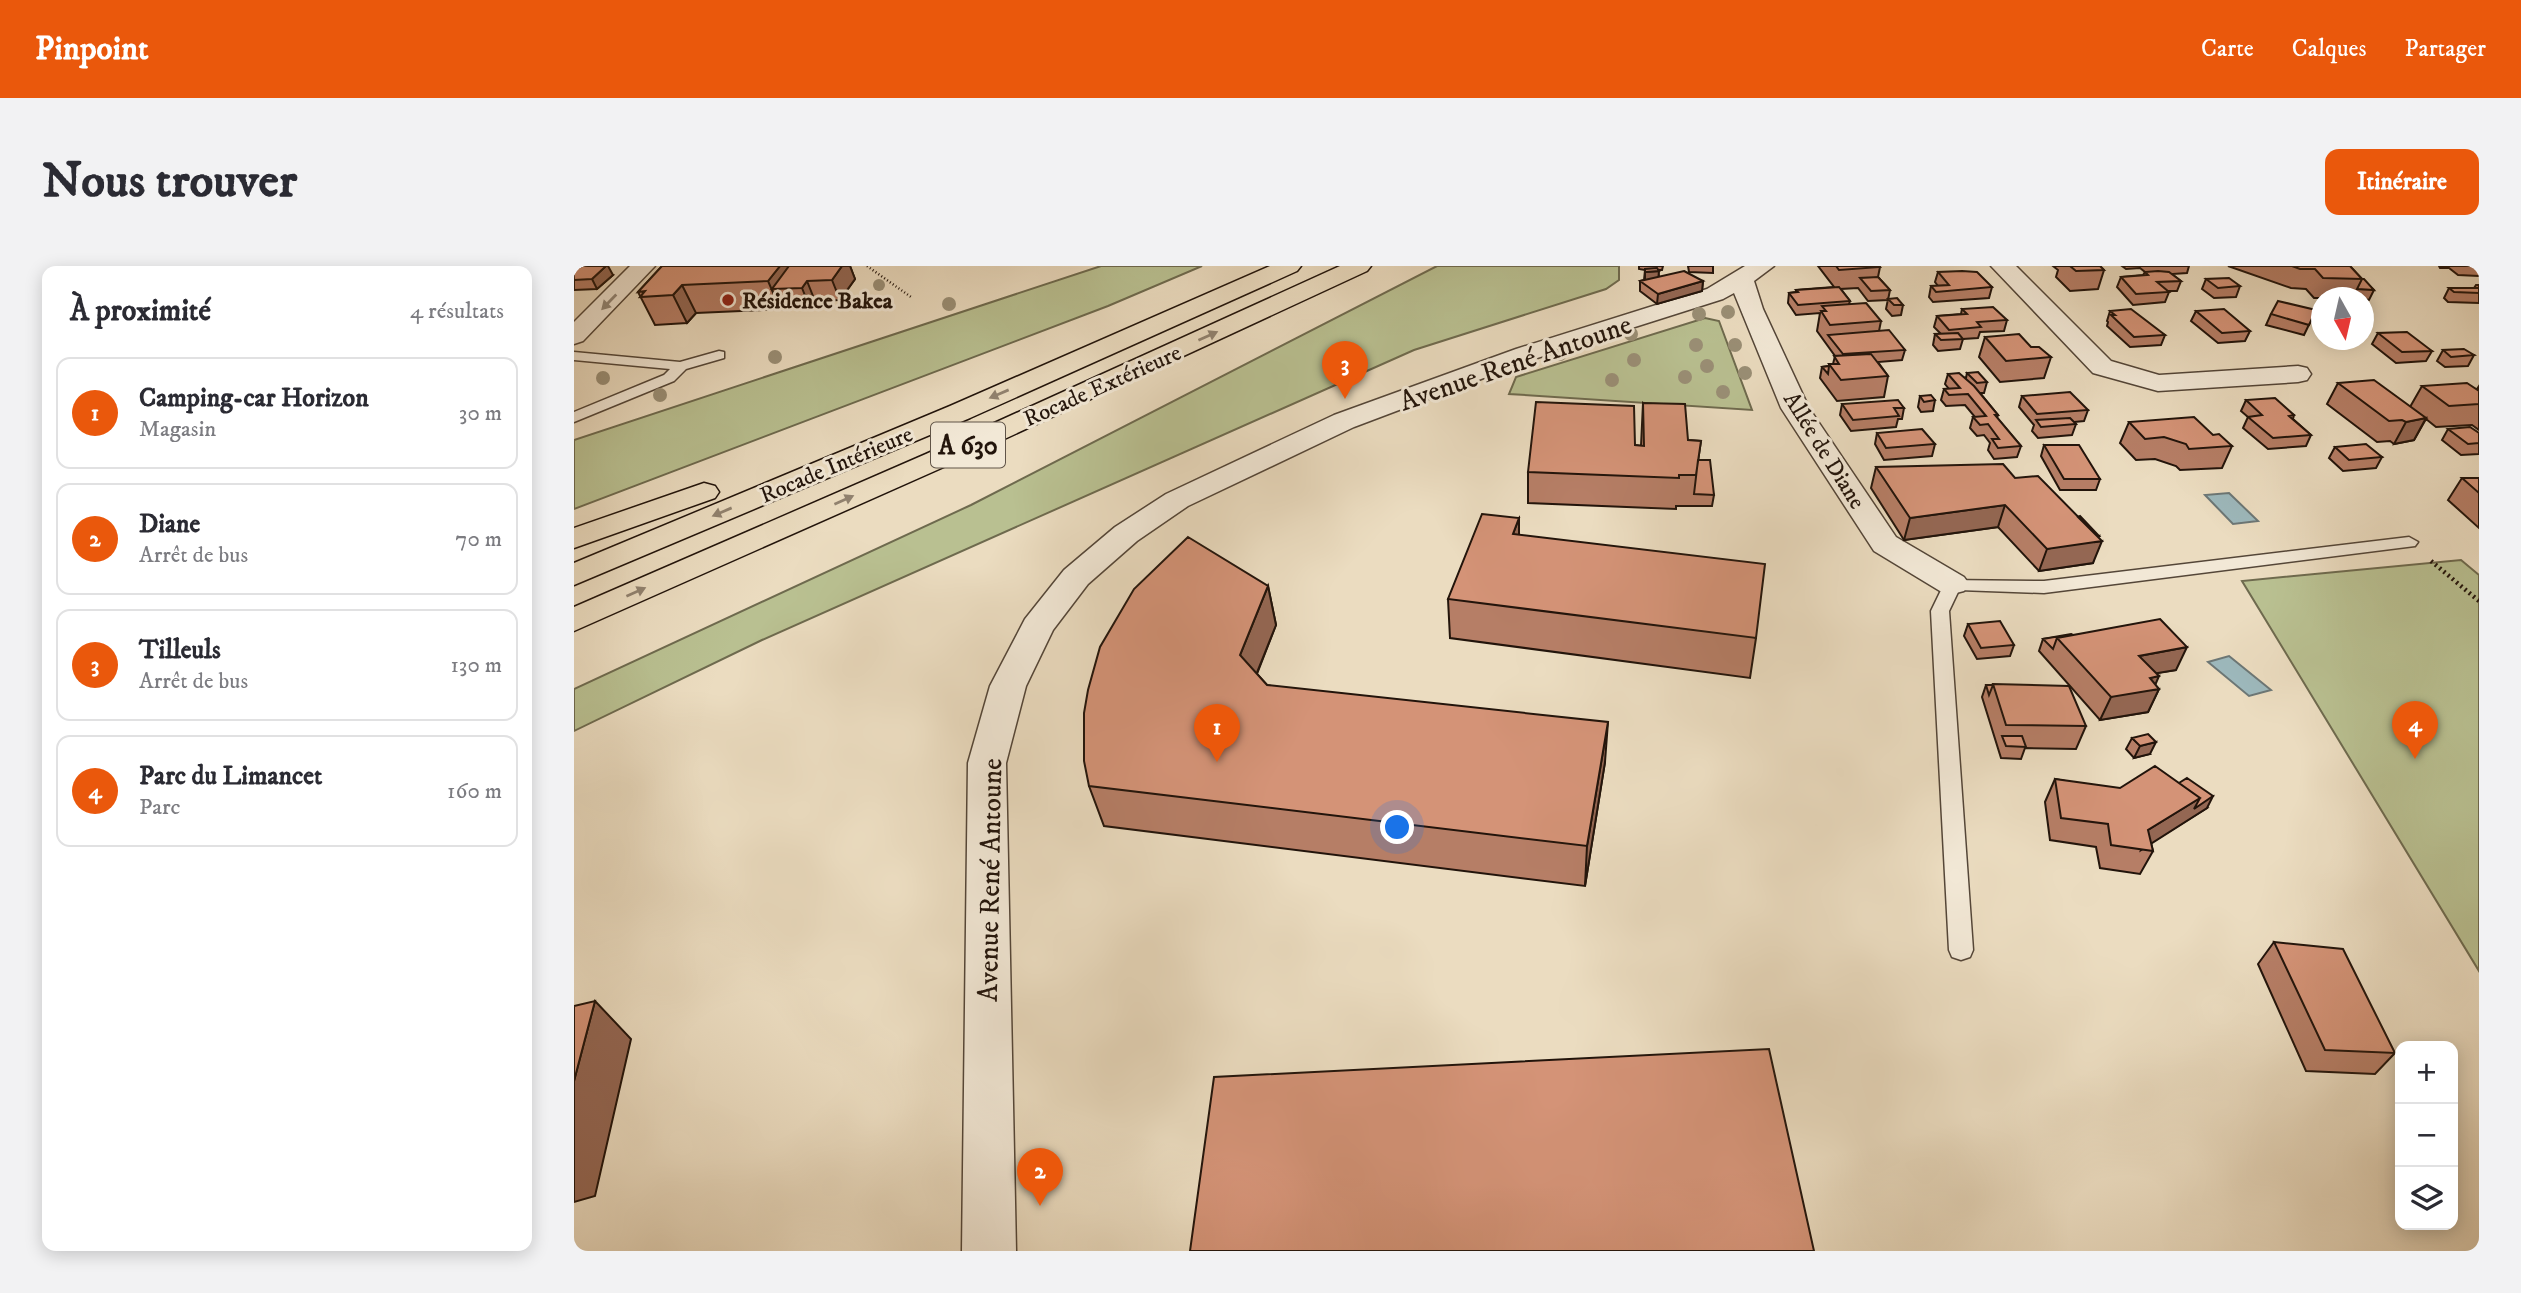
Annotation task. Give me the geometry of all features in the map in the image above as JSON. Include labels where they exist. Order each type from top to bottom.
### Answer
[{"type":"highway","name":"Rocade Intérieure","points":[[574,575],[960,412],[1289,266]]},
{"type":"highway","name":"Rocade Extérieure","points":[[574,620],[936,460],[1359,266]]},
{"type":"highway","points":[[574,539],[671,506],[1194,293],[1264,278]]},
{"type":"street","points":[[574,336],[643,266]]},
{"type":"street","points":[[2003,266],[2102,367],[2158,383],[2298,374]]},
{"type":"street","name":"Allée de Diane","points":[[1752,273],[1751,309],[1795,408],[1885,544],[1952,584]]},
{"type":"street","name":"Avenue René Antoune","points":[[989,1251],[987,763],[1008,686],[1037,627],[1076,577],[1126,534],[1177,500],[1344,421],[1525,354],[1690,303],[1752,273]]},
{"type":"lane","points":[[574,356],[681,366],[719,355]]},
{"type":"lane","points":[[574,417],[669,378],[678,372],[681,366]]},
{"type":"lane","points":[[1961,950],[1940,611],[1952,584],[2044,587],[2409,542]]},
{"type":"path","points":[[867,266],[911,298]]},
{"type":"path","points":[[2409,542],[2479,601]]},
{"type":"green space","points":[[1101,266],[1202,266],[1108,306],[574,509],[574,440]]},
{"type":"green space","points":[[1437,266],[1619,266],[1619,280],[1606,289],[1414,350],[762,640],[574,731],[574,689],[971,505]]},
{"type":"green space","points":[[1705,318],[1719,321],[1752,410],[1509,394],[1516,377]]},
{"type":"green space","points":[[2461,560],[2479,575],[2479,971],[2242,581]]},
{"type":"water","points":[[2229,493],[2258,521],[2233,524],[2205,495]]},
{"type":"water","points":[[2229,656],[2271,690],[2249,696],[2208,662]]},
{"type":"building","points":[[574,266],[606,266],[592,279],[574,280]]},
{"type":"building","points":[[662,266],[780,266],[768,281],[682,285],[673,295],[640,297],[645,291],[638,292]]},
{"type":"building","points":[[789,266],[842,266],[832,280],[807,281],[802,288],[772,289]]},
{"type":"building","points":[[1836,266],[1879,266],[1880,267],[1839,270]]},
{"type":"building","points":[[2070,266],[2100,266],[2104,270],[2076,271]]},
{"type":"building","points":[[2292,266],[2350,266],[2362,279],[2323,278],[2315,269]]},
{"type":"building","points":[[1657,268],[1659,271],[1645,272],[1645,269]]},
{"type":"building","points":[[1684,271],[1703,281],[1658,294],[1640,281]]},
{"type":"building","points":[[1938,272],[1977,272],[1992,287],[1936,292],[1931,286],[1949,285]]},
{"type":"building","points":[[2145,272],[2169,272],[2181,281],[2157,282],[2169,292],[2136,294],[2121,277],[2148,275]]},
{"type":"building","points":[[1878,277],[1890,290],[1871,291],[1860,278]]},
{"type":"building","points":[[2229,278],[2240,286],[2218,288],[2206,279]]},
{"type":"building","points":[[2364,279],[2371,287],[2358,287]]},
{"type":"building","points":[[1839,287],[1850,301],[1798,305],[1789,293],[1798,292],[1796,290]]},
{"type":"building","points":[[2449,288],[2479,288],[2479,293],[2454,292]]},
{"type":"building","points":[[1897,298],[1903,305],[1894,305],[1888,299]]},
{"type":"building","points":[[2278,301],[2311,309],[2311,321],[2309,325],[2271,314]]},
{"type":"building","points":[[1866,303],[1881,321],[1830,325],[1821,311],[1826,311],[1822,306]]},
{"type":"building","points":[[1993,307],[2007,320],[1977,322],[1981,327],[1949,330],[1937,316],[1967,314],[1962,309]]},
{"type":"building","points":[[2131,309],[2165,335],[2134,337],[2110,311]]},
{"type":"building","points":[[2224,309],[2250,331],[2222,333],[2196,311]]},
{"type":"building","points":[[1889,330],[1905,350],[1843,354],[1828,335]]},
{"type":"building","points":[[2407,332],[2432,351],[2402,352],[2378,333]]},
{"type":"building","points":[[1958,333],[1963,339],[1941,340],[1935,334]]},
{"type":"building","points":[[2019,334],[2031,347],[2039,347],[2051,357],[2006,361],[1985,337]]},
{"type":"building","points":[[2464,349],[2474,355],[2451,357],[2443,350]]},
{"type":"building","points":[[1871,354],[1888,376],[1841,380],[1829,364],[1839,364],[1834,356]]},
{"type":"building","points":[[1978,372],[1987,382],[1977,383],[1967,373]]},
{"type":"building","points":[[1959,373],[1974,386],[2021,446],[1998,448],[1992,439],[1999,439],[1988,424],[1980,425],[1973,417],[1986,416],[1968,394],[1949,395],[1944,389],[1960,388],[1948,374]]},
{"type":"building","points":[[2374,380],[2426,418],[2406,422],[2389,421],[2338,383]]},
{"type":"building","points":[[2467,383],[2479,391],[2479,404],[2449,406],[2422,386]]},
{"type":"building","points":[[2070,392],[2088,410],[2037,414],[2022,396]]},
{"type":"building","points":[[1931,395],[1935,400],[1924,402],[1920,396]]},
{"type":"building","points":[[2275,398],[2294,415],[2289,416],[2311,435],[2273,438],[2248,417],[2262,415],[2246,400]]},
{"type":"building","points":[[1898,400],[1904,408],[1894,408],[1899,416],[1853,420],[1842,404]]},
{"type":"building","points":[[1536,402],[1634,406],[1635,445],[1644,446],[1643,403],[1685,404],[1688,440],[1701,441],[1696,475],[1679,475],[1679,478],[1528,472]]},
{"type":"building","points":[[2194,417],[2213,435],[2219,434],[2232,446],[2189,449],[2186,444],[2164,437],[2145,439],[2129,422]]},
{"type":"building","points":[[2070,418],[2076,424],[2041,427],[2036,420]]},
{"type":"building","points":[[2470,427],[2479,433],[2479,443],[2468,444],[2448,429]]},
{"type":"building","points":[[1922,429],[1935,444],[1886,448],[1877,433]]},
{"type":"building","points":[[2366,444],[2382,457],[2349,460],[2335,447]]},
{"type":"building","points":[[2044,445],[2079,445],[2100,479],[2064,479]]},
{"type":"building","points":[[1698,460],[1710,460],[1714,495],[1694,494]]},
{"type":"building","points":[[2003,464],[2015,478],[2038,476],[2102,541],[2047,549],[2005,505],[1910,518],[1876,467]]},
{"type":"building","points":[[2462,478],[2479,478],[2479,493]]},
{"type":"building","points":[[1482,514],[1519,518],[1513,534],[1765,564],[1756,638],[1448,599]]},
{"type":"building","points":[[2080,516],[2099,536],[2078,517]]},
{"type":"building","points":[[1188,537],[1268,586],[1240,655],[1267,685],[1608,722],[1587,846],[1089,786],[1084,761],[1084,713],[1100,647],[1134,589]]},
{"type":"building","points":[[2160,619],[2187,647],[2139,656],[2159,676],[2150,678],[2159,689],[2111,697],[2057,638]]},
{"type":"building","points":[[2000,621],[2014,645],[1981,648],[1968,624]]},
{"type":"building","points":[[2073,635],[2057,638],[2053,649],[2043,639]]},
{"type":"building","points":[[1993,684],[2069,686],[2086,726],[2006,725]]},
{"type":"building","points":[[1986,685],[1993,685],[1989,695]]},
{"type":"building","points":[[2148,734],[2156,742],[2140,746],[2132,738]]},
{"type":"building","points":[[2002,736],[2022,736],[2026,747],[2006,746]]},
{"type":"building","points":[[2155,766],[2200,798],[2148,830],[2153,851],[2111,845],[2108,824],[2061,818],[2055,779],[2120,788]]},
{"type":"building","points":[[2187,778],[2213,796],[2194,809],[2200,798],[2179,783]]},
{"type":"building","points":[[2274,942],[2343,949],[2395,1053],[2325,1050]]},
{"type":"building","points":[[595,1001],[574,1081],[574,1006]]},
{"type":"building","points":[[1769,1049],[1814,1251],[1190,1251],[1214,1077]]},
{"type":"place","name":"Résidence Bakea","points":[[728,300]]},
{"type":"place","name":"Tilleuls","points":[[1345,399]]},
{"type":"place","name":"Parc du Limancet","points":[[2415,759]]},
{"type":"place","name":"Camping-car Horizon","points":[[1217,762]]},
{"type":"place","name":"Diane","points":[[1040,1206]]}]
